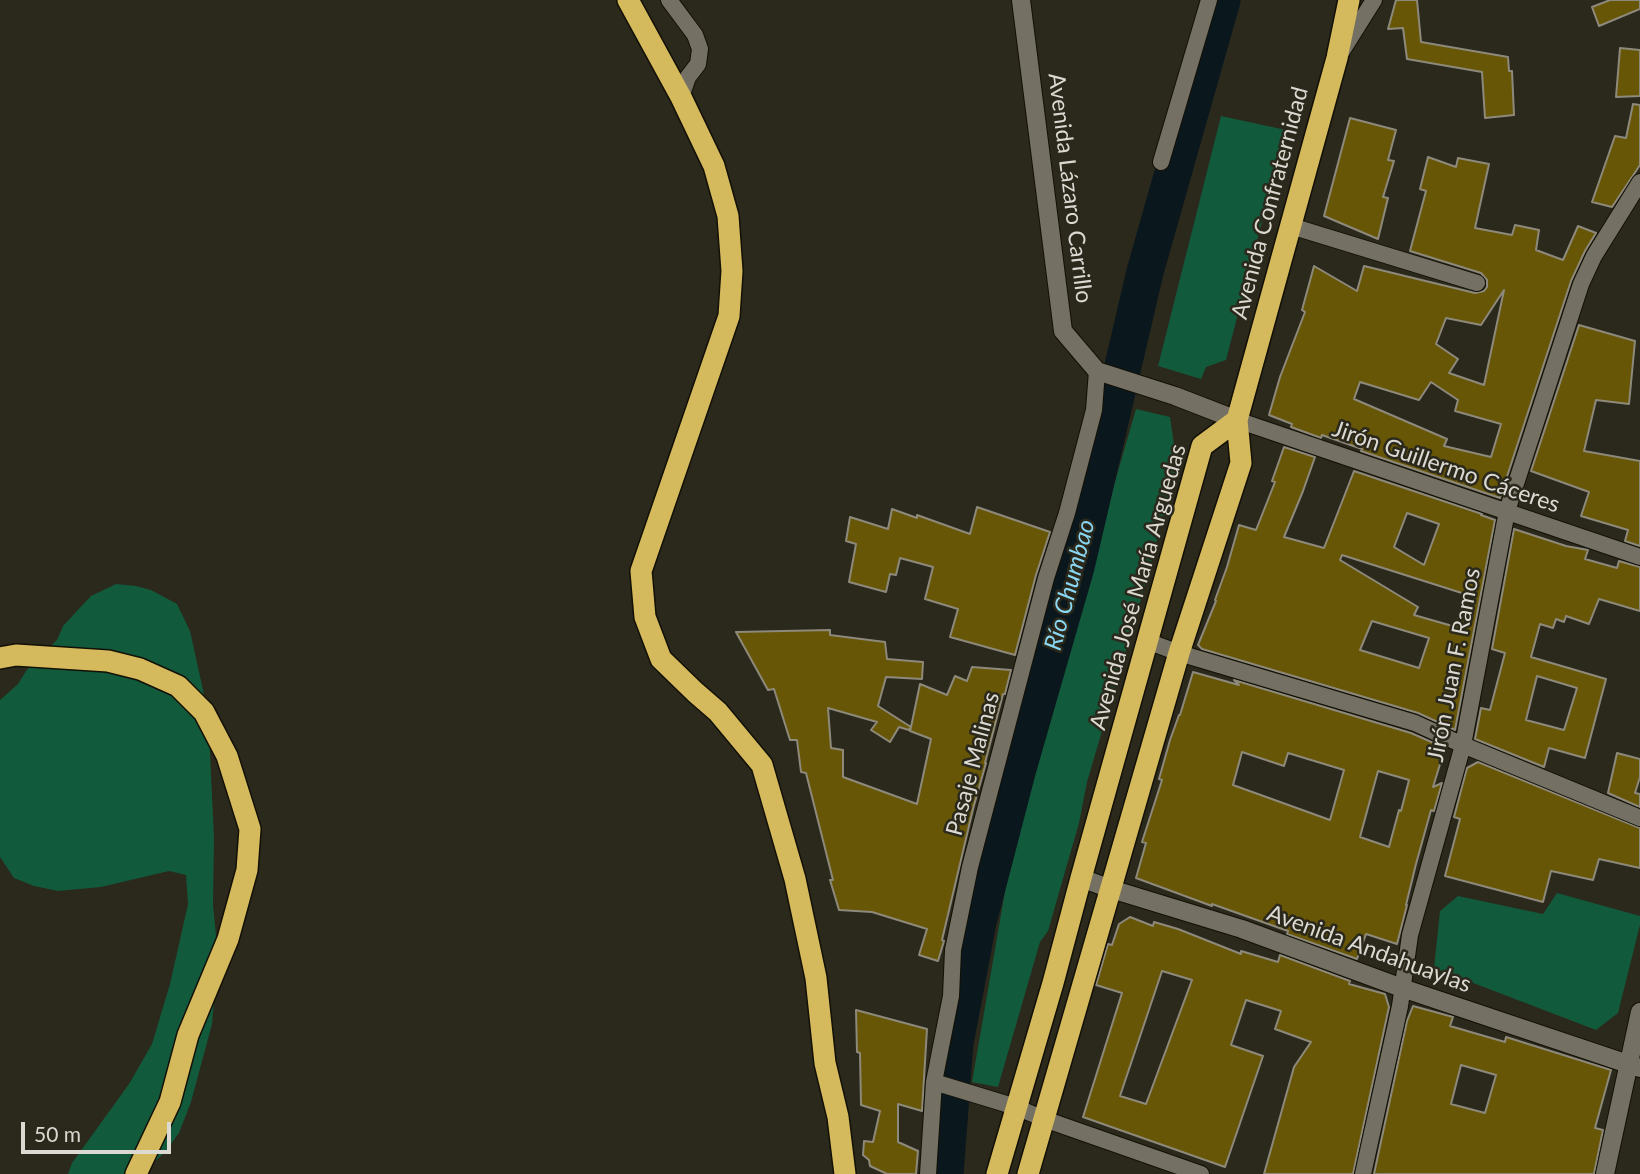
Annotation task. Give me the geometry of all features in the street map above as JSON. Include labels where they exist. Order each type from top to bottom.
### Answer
[{"type":"highway","points":[[628,0],[681,97],[714,166],[728,216],[732,271],[729,316],[641,571],[645,617],[661,659],[718,712],[762,765],[795,879],[816,978],[825,1063],[838,1117],[845,1174]]},
{"type":"highway","name":"Avenida Confraternidad","points":[[1237,420],[1337,58],[1349,0]]},
{"type":"highway","points":[[1028,1174],[1180,653],[1241,463],[1237,420]]},
{"type":"highway","name":"Avenida José María Arguedas","points":[[998,1174],[1202,446],[1237,420]]},
{"type":"highway","points":[[0,658],[16,655],[108,661],[139,669],[178,686],[204,712],[228,756],[250,829],[247,870],[228,939],[188,1035],[170,1102],[135,1174]]},
{"type":"street","points":[[669,0],[695,35],[700,49],[698,64],[688,76],[681,97]]},
{"type":"street","name":"Avenida Lázaro Carrillo","points":[[1021,0],[1063,331],[1100,373]]},
{"type":"street","points":[[1161,162],[1209,0]]},
{"type":"street","points":[[1337,58],[1374,0]]},
{"type":"street","name":"Jirón Juan F. Ramos","points":[[1363,1174],[1400,1006],[1410,935],[1463,745],[1507,511],[1581,284],[1594,256],[1640,182]]},
{"type":"street","points":[[1291,226],[1477,282]]},
{"type":"street","points":[[1100,373],[1175,396],[1237,420]]},
{"type":"street","name":"Pasaje Malinas","points":[[928,1174],[937,1083],[951,996],[953,950],[970,867],[1046,578],[1067,513],[1094,410],[1100,373]]},
{"type":"street","name":"Jirón Guillermo Cáceres","points":[[1237,420],[1640,557]]},
{"type":"street","points":[[1147,642],[1415,723],[1640,818]]},
{"type":"street","name":"Avenida Andahuaylas","points":[[1081,877],[1242,929],[1402,988],[1634,1065]]},
{"type":"street","points":[[1605,1174],[1634,1065],[1640,1012]]},
{"type":"street","points":[[937,1083],[1016,1107],[1201,1174]]},
{"type":"green space","points":[[1221,116],[1286,130],[1226,360],[1206,367],[1201,379],[1158,366]]},
{"type":"green space","points":[[1136,409],[1170,417],[1177,465],[1142,596],[1087,782],[1079,823],[1048,931],[1040,942],[998,1087],[972,1082],[1012,851]]},
{"type":"green space","points":[[116,584],[151,590],[177,604],[190,631],[209,731],[214,838],[213,905],[218,956],[212,1024],[191,1102],[179,1133],[166,1151],[142,1174],[68,1174],[72,1163],[129,1084],[152,1044],[170,984],[188,904],[186,875],[169,871],[101,887],[58,891],[14,878],[0,857],[0,700],[57,640],[63,626],[91,596]]},
{"type":"green space","points":[[1557,893],[1640,916],[1618,1013],[1596,1030],[1434,968],[1440,911],[1458,896],[1543,914]]},
{"type":"building","points":[[1396,0],[1417,0],[1421,42],[1508,57],[1509,71],[1512,71],[1514,115],[1485,118],[1482,72],[1407,59],[1403,28],[1388,29]]},
{"type":"building","points":[[1610,0],[1640,0],[1640,9],[1599,26],[1592,7]]},
{"type":"building","points":[[1620,48],[1640,50],[1640,96],[1616,97]]},
{"type":"building","points":[[1633,104],[1640,105],[1640,165],[1612,207],[1592,202],[1615,136],[1626,138]]},
{"type":"building","points":[[1350,118],[1396,130],[1388,160],[1394,161],[1383,197],[1388,198],[1378,239],[1324,216]]},
{"type":"building","points":[[1428,157],[1456,167],[1458,158],[1489,164],[1475,228],[1512,235],[1515,225],[1539,230],[1536,250],[1563,260],[1578,226],[1596,233],[1571,281],[1500,498],[1322,435],[1321,438],[1269,415],[1280,377],[1305,312],[1302,310],[1314,266],[1357,291],[1364,266],[1475,293],[1484,291],[1487,287],[1487,280],[1481,273],[1410,251],[1426,191],[1420,189]],"holes":[[[1504,290],[1484,385],[1449,373],[1458,359],[1436,344],[1446,318],[1481,325]],[[1360,382],[1419,400],[1431,382],[1458,400],[1455,411],[1501,424],[1491,457],[1444,446],[1447,439],[1354,399]]]},
{"type":"building","points":[[1579,325],[1635,341],[1629,404],[1596,400],[1584,451],[1640,461],[1640,546],[1625,541],[1628,530],[1581,516],[1589,492],[1531,471]]},
{"type":"building","points":[[1284,447],[1315,457],[1284,537],[1324,548],[1354,471],[1495,520],[1455,730],[1418,713],[1202,649],[1198,645],[1216,601],[1239,525],[1256,530],[1275,482],[1272,481]],"holes":[[[1407,513],[1439,524],[1424,565],[1394,547]],[[1342,555],[1465,594],[1456,627],[1414,615],[1418,607],[1340,560]],[[1372,621],[1429,638],[1419,668],[1360,650]]]},
{"type":"building","points":[[977,507],[1050,532],[1015,655],[950,637],[958,609],[925,599],[933,567],[900,558],[896,575],[890,574],[886,592],[849,582],[856,544],[846,541],[850,517],[888,529],[892,509],[970,534]]},
{"type":"building","points":[[1514,529],[1566,546],[1588,550],[1585,559],[1617,568],[1619,561],[1640,567],[1640,611],[1599,599],[1589,624],[1566,616],[1564,622],[1556,619],[1553,628],[1540,624],[1531,657],[1606,679],[1585,758],[1549,748],[1544,767],[1475,739],[1481,708],[1490,710],[1505,653],[1492,649]],"holes":[[[1537,676],[1577,688],[1564,730],[1526,720]]]},
{"type":"building","points":[[830,630],[830,635],[885,642],[887,659],[923,662],[922,679],[886,677],[878,706],[911,727],[920,684],[947,695],[955,676],[967,681],[972,667],[1011,670],[973,809],[938,961],[919,955],[927,929],[872,912],[839,910],[806,773],[801,772],[797,740],[790,740],[774,689],[768,690],[736,632]],"holes":[[[828,708],[877,722],[871,730],[890,742],[899,727],[909,730],[911,727],[910,731],[931,739],[917,804],[843,777],[843,750],[831,748]]]},
{"type":"building","points":[[1193,672],[1239,685],[1234,680],[1411,733],[1445,748],[1433,787],[1442,783],[1434,811],[1431,810],[1397,944],[1366,934],[1357,959],[1287,934],[1288,931],[1136,878],[1146,843],[1142,842],[1162,780],[1159,779]],"holes":[[[1242,752],[1284,766],[1288,753],[1344,770],[1330,820],[1233,785]],[[1378,771],[1409,780],[1389,847],[1360,837]]]},
{"type":"building","points":[[1617,753],[1640,759],[1640,777],[1635,793],[1640,794],[1640,807],[1608,793]]},
{"type":"building","points":[[1478,762],[1640,828],[1640,868],[1599,859],[1593,880],[1551,871],[1543,902],[1445,876],[1460,819],[1454,817],[1467,768]]},
{"type":"building","points":[[1130,917],[1153,926],[1154,922],[1178,929],[1241,954],[1241,951],[1278,962],[1280,955],[1350,981],[1349,984],[1385,994],[1389,1007],[1353,1174],[1264,1174],[1294,1067],[1311,1042],[1275,1029],[1281,1011],[1246,1000],[1231,1045],[1263,1056],[1225,1167],[1083,1117],[1122,993],[1096,985],[1108,944],[1112,945],[1119,924]],"holes":[[[1162,971],[1192,980],[1146,1104],[1120,1096]]]},
{"type":"building","points":[[1413,1006],[1453,1017],[1450,1026],[1505,1042],[1506,1037],[1611,1070],[1595,1128],[1603,1130],[1594,1174],[1374,1174],[1407,1021]],"holes":[[[1461,1065],[1496,1075],[1485,1113],[1451,1104]]]},
{"type":"building","points":[[856,1010],[927,1029],[922,1111],[898,1104],[898,1142],[918,1151],[916,1174],[887,1174],[870,1166],[869,1160],[863,1155],[864,1141],[873,1142],[880,1111],[861,1105]]},
{"type":"waterway","name":"Río Chumbao","points":[[945,1174],[955,1043],[978,922],[1017,772],[1076,567],[1145,272],[1222,0]]}]
